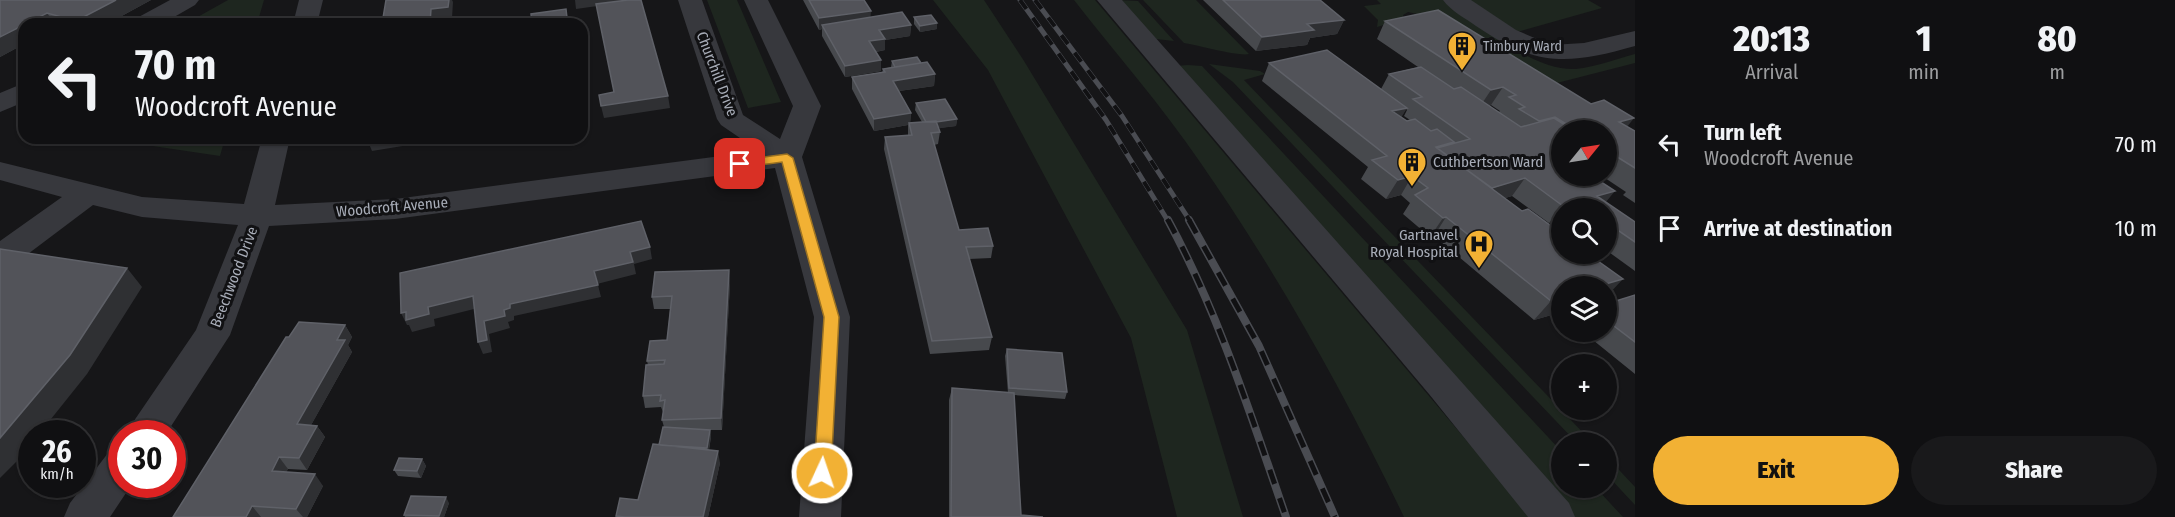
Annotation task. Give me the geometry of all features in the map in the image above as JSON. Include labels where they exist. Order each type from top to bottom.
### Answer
[{"type":"street","points":[[155,18],[188,0]]},
{"type":"street","points":[[306,18],[311,0]]},
{"type":"street","name":"Churchill Drive","points":[[690,0],[731,119],[787,158]]},
{"type":"street","points":[[756,0],[807,106],[787,158],[832,317],[820,517]]},
{"type":"street","points":[[1109,0],[1442,383],[1554,517]]},
{"type":"street","points":[[1455,0],[1514,40],[1544,51],[1564,53],[1581,51],[1635,38]]},
{"type":"street","points":[[0,104],[18,94]]},
{"type":"street","name":"Beechwood Drive","points":[[154,420],[212,335],[257,216],[275,144]]},
{"type":"street","name":"Woodcroft Avenue","points":[[0,171],[85,195],[142,207],[257,216],[395,209],[787,158]]},
{"type":"street","points":[[0,258],[85,195]]},
{"type":"street","points":[[85,517],[108,485]]},
{"type":"shaded area","points":[[228,0],[264,0],[259,18],[196,18]]},
{"type":"shaded area","points":[[707,0],[737,0],[781,102],[748,108]]},
{"type":"shaded area","points":[[933,0],[984,0],[1024,61],[1187,330],[1243,517],[1177,517],[1131,338],[988,70]]},
{"type":"shaded area","points":[[1074,0],[1095,0],[1531,517],[1404,517],[1309,335],[1229,204],[1155,100]]},
{"type":"shaded area","points":[[1117,0],[1138,1],[1174,41],[1156,39]]},
{"type":"shaded area","points":[[1143,0],[1196,0],[1249,54],[1184,43]]},
{"type":"shaded area","points":[[1377,0],[1588,0],[1602,8],[1517,32],[1465,15],[1518,51],[1547,64],[1576,69],[1635,54],[1635,63],[1549,85],[1436,18],[1408,12],[1403,15],[1404,19],[1377,27],[1378,20],[1364,6],[1381,4]]},
{"type":"shaded area","points":[[1209,64],[1260,71],[1265,74],[1244,80],[1551,399],[1551,416],[1233,82]]},
{"type":"shaded area","points":[[1176,66],[1202,66],[1551,440],[1551,492]]},
{"type":"shaded area","points":[[139,144],[223,144],[220,156]]},
{"type":"shaded area","points":[[1555,420],[1571,420],[1582,432],[1566,432]]},
{"type":"shaded area","points":[[1617,468],[1635,487],[1635,505],[1617,486]]},
{"type":"shaded area","points":[[1556,498],[1605,498],[1623,517],[1573,517]]},
{"type":"building","points":[[0,0],[116,0],[82,18],[65,18],[47,13],[37,18],[18,18],[18,28],[0,37]]},
{"type":"building","points":[[386,0],[449,0],[448,7],[431,9],[430,18],[383,18]]},
{"type":"building","points":[[641,0],[668,96],[601,106],[599,95],[614,92],[596,4]]},
{"type":"building","points":[[809,0],[864,0],[871,11],[819,18]]},
{"type":"building","points":[[1223,0],[1320,0],[1344,20],[1307,24],[1314,30],[1262,37]]},
{"type":"building","points":[[566,9],[567,18],[531,18],[531,14]]},
{"type":"building","points":[[1438,10],[1591,104],[1604,100],[1634,118],[1619,122],[1635,131],[1635,168],[1617,157],[1617,120],[1560,120],[1555,117],[1539,121],[1519,109],[1525,107],[1509,97],[1516,95],[1503,87],[1491,90],[1385,21]]},
{"type":"building","points":[[902,12],[911,25],[879,30],[885,39],[869,41],[881,60],[845,66],[822,25]]},
{"type":"building","points":[[931,15],[937,23],[920,26],[914,17]]},
{"type":"building","points":[[1327,50],[1407,108],[1392,111],[1407,121],[1415,119],[1431,131],[1437,129],[1454,142],[1436,147],[1522,211],[1528,209],[1551,226],[1551,264],[1602,264],[1623,279],[1617,281],[1617,276],[1551,276],[1551,301],[1415,195],[1428,188],[1412,176],[1398,180],[1372,160],[1387,156],[1269,63]]},
{"type":"building","points":[[917,57],[921,63],[895,67],[892,61]]},
{"type":"building","points":[[927,62],[935,74],[893,81],[911,113],[874,119],[852,77]]},
{"type":"building","points":[[1421,67],[1454,89],[1461,87],[1521,127],[1554,118],[1557,120],[1551,120],[1551,186],[1607,186],[1615,191],[1597,196],[1600,198],[1552,198],[1525,178],[1492,188],[1437,148],[1470,139],[1413,99],[1422,97],[1389,74]]},
{"type":"building","points":[[945,99],[957,119],[926,122],[916,103]]},
{"type":"building","points":[[936,121],[940,132],[931,133],[959,230],[988,228],[993,246],[966,247],[992,337],[932,341],[885,137],[912,135],[909,123]]},
{"type":"building","points":[[1617,210],[1635,222],[1635,242],[1617,230]]},
{"type":"building","points":[[641,221],[650,247],[630,252],[633,262],[594,271],[598,285],[510,304],[510,308],[504,310],[505,316],[484,321],[487,340],[478,342],[473,296],[428,307],[429,314],[406,320],[406,312],[401,313],[400,273]]},
{"type":"building","points":[[0,249],[127,268],[70,355],[0,438]]},
{"type":"building","points":[[729,270],[721,418],[662,420],[665,400],[660,401],[661,395],[643,396],[646,365],[664,364],[665,360],[647,361],[650,341],[667,340],[672,296],[652,297],[655,272]]},
{"type":"building","points":[[1635,295],[1635,342],[1617,328],[1617,301]]},
{"type":"building","points":[[299,322],[345,325],[337,340],[345,340],[297,424],[317,426],[299,458],[279,457],[272,471],[315,474],[296,509],[252,506],[246,517],[173,517],[286,337],[289,337]]},
{"type":"building","points":[[1007,349],[1062,353],[1067,392],[1009,388]]},
{"type":"building","points":[[952,388],[1014,393],[1021,515],[1043,517],[951,517]]},
{"type":"building","points":[[663,427],[710,430],[707,448],[659,445]]},
{"type":"building","points":[[653,444],[718,451],[703,517],[616,516],[620,498],[638,500]]},
{"type":"building","points":[[399,458],[422,459],[417,471],[394,470]]},
{"type":"building","points":[[411,496],[446,497],[439,516],[404,515]]},
{"type":"railway","points":[[1020,0],[1106,120],[1168,221]]},
{"type":"railway","points":[[1035,0],[1122,116],[1190,221]]},
{"type":"railway","points":[[1168,220],[1219,329],[1286,517]]},
{"type":"railway","points":[[1189,220],[1259,346],[1335,517]]},
{"type":"place","name":"Timbury Ward","points":[[1462,72]]},
{"type":"place","name":"Cuthbertson Ward","points":[[1412,188]]},
{"type":"place","name":"Gartnavel Royal Hospital","points":[[1479,270]]},
{"type":"route","points":[[740,164],[787,158],[832,317],[822,473]]}]
